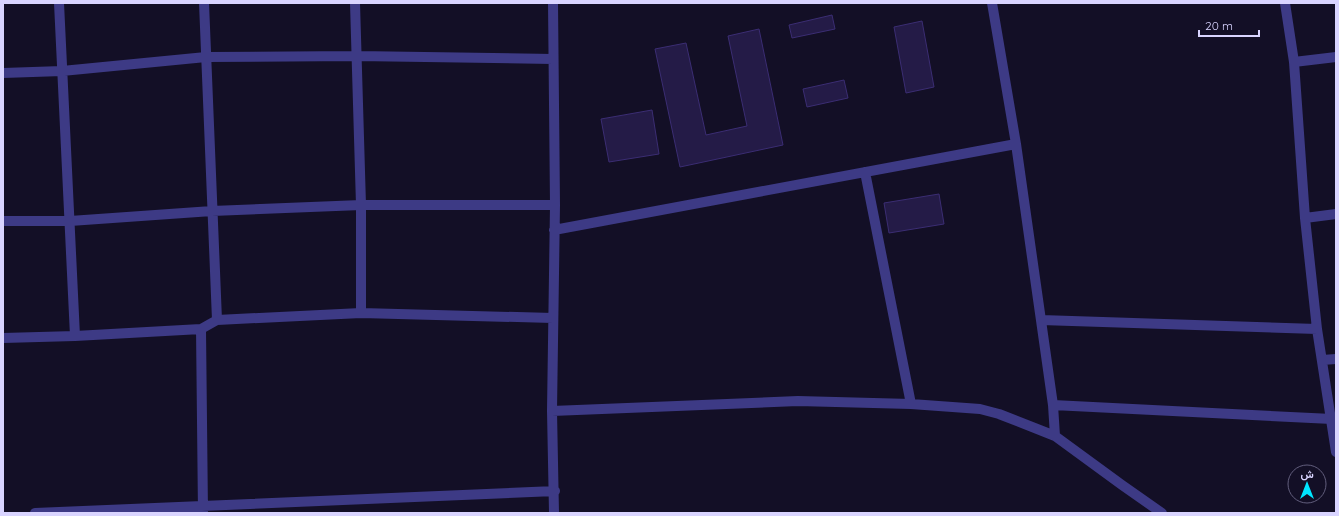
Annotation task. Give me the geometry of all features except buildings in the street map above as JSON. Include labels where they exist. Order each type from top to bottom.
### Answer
[{"type":"street","points":[[59,3],[75,336]]},
{"type":"street","points":[[204,3],[217,320]]},
{"type":"street","points":[[355,3],[361,205],[361,312]]},
{"type":"street","points":[[553,3],[552,59],[555,205],[552,411],[555,491],[554,513]]},
{"type":"street","points":[[992,3],[1016,144],[1053,405],[1054,436]]},
{"type":"street","points":[[1285,3],[1294,62],[1305,218],[1317,329],[1336,452]]},
{"type":"street","points":[[3,73],[62,71],[206,57],[357,56],[552,59]]},
{"type":"street","points":[[1294,62],[1336,57]]},
{"type":"street","points":[[554,230],[1016,144]]},
{"type":"street","points":[[865,172],[911,404]]},
{"type":"street","points":[[3,221],[70,221],[212,211],[361,205],[555,205]]},
{"type":"street","points":[[1305,218],[1336,214]]},
{"type":"street","points":[[3,338],[201,330],[217,320],[361,312],[553,318]]},
{"type":"street","points":[[1041,320],[1317,329]]},
{"type":"street","points":[[201,330],[203,510]]},
{"type":"street","points":[[1322,360],[1336,359]]},
{"type":"street","points":[[552,411],[798,401],[911,404],[980,409],[999,414],[1054,436],[1162,513]]},
{"type":"street","points":[[1053,405],[1332,419]]},
{"type":"street","points":[[35,513],[203,510],[555,491]]}]
